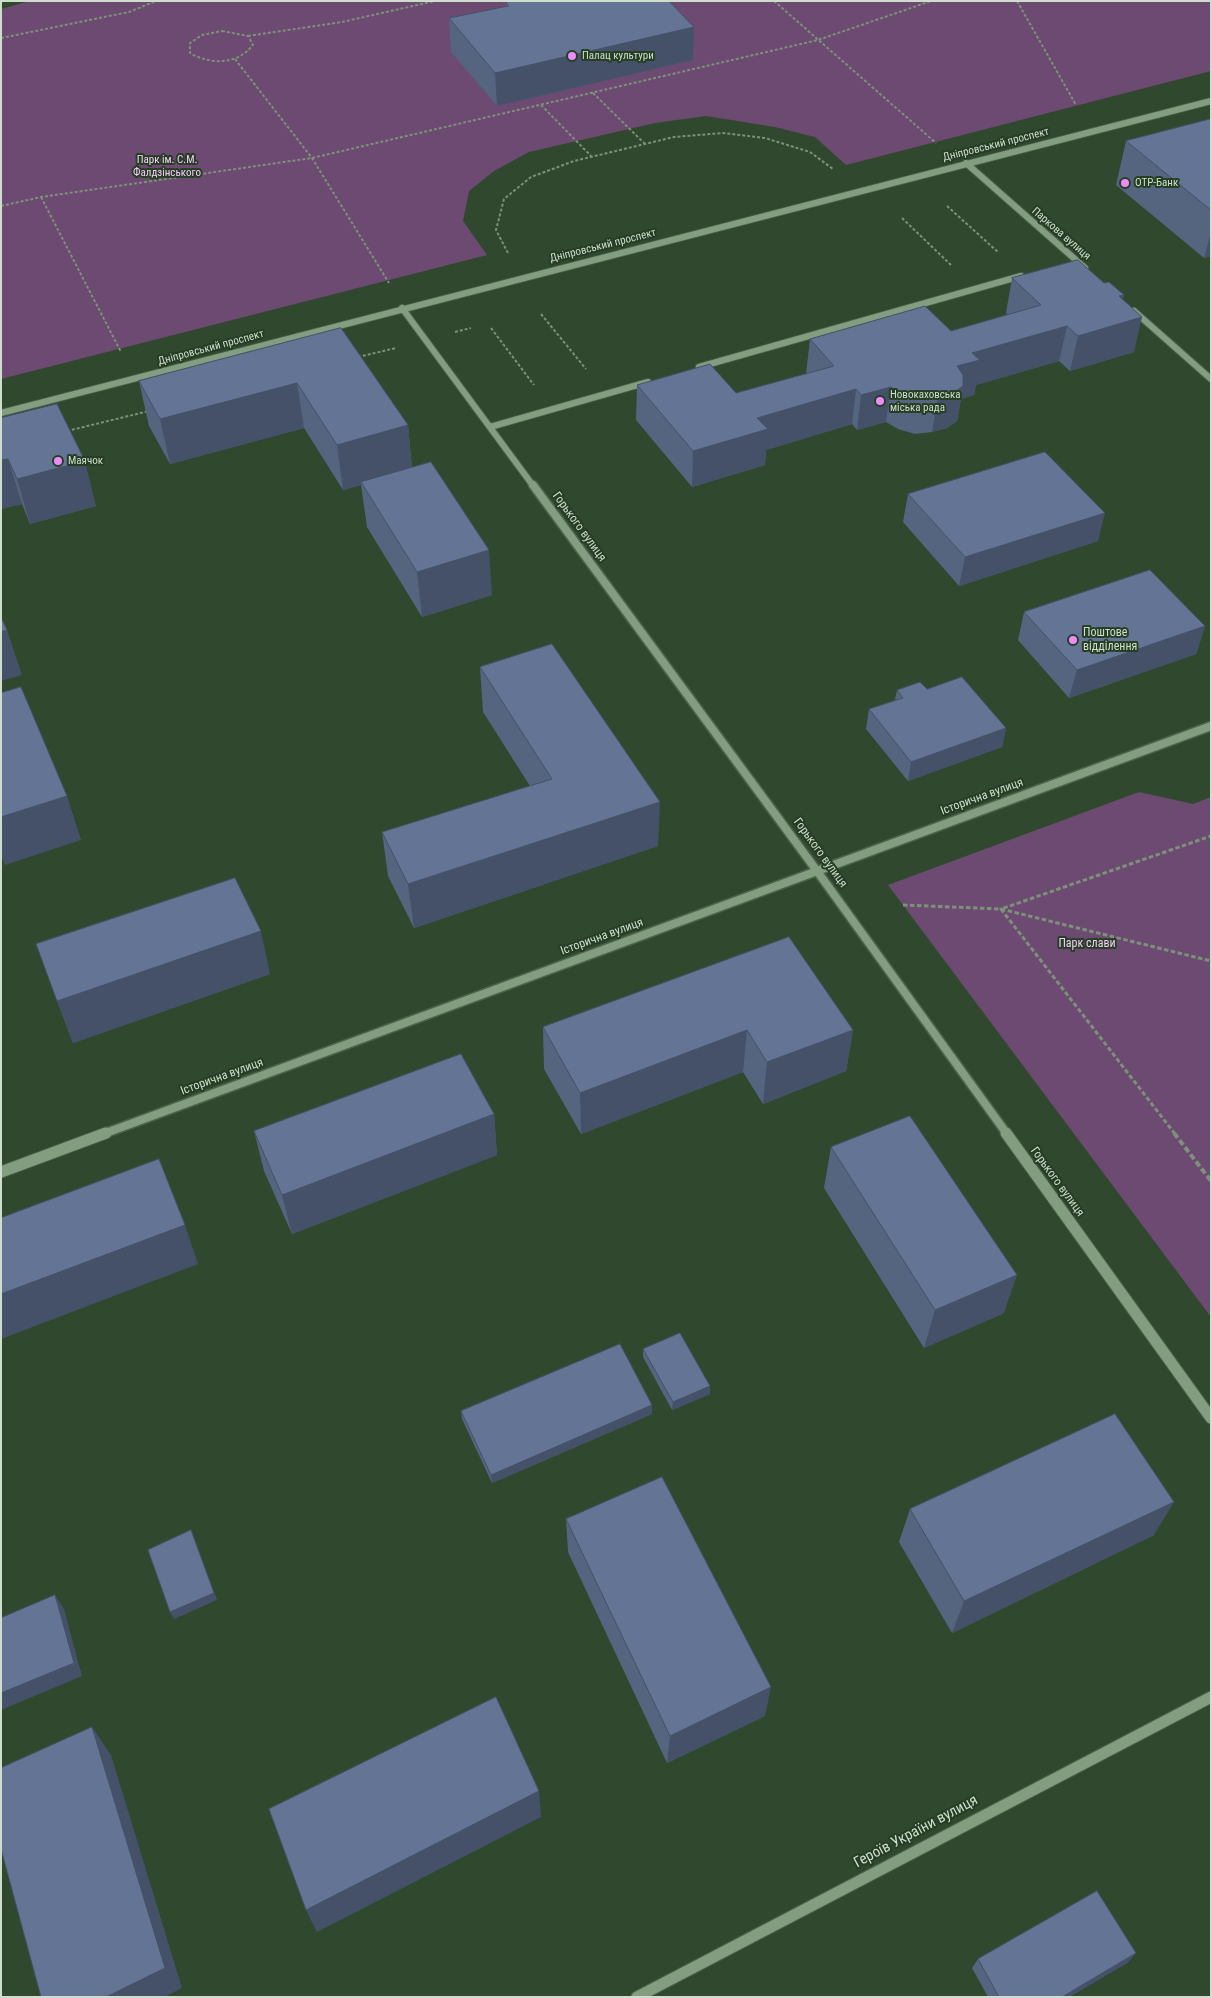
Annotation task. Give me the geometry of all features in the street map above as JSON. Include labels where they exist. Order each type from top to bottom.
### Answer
[{"type":"street","name":"Дніпровський проспект","points":[[1,413],[402,308],[1211,101]]},
{"type":"street","name":"Паркова вулиця","points":[[966,163],[1092,274]]},
{"type":"street","points":[[1067,263],[1077,260]]},
{"type":"street","points":[[692,370],[1028,274]]},
{"type":"street","points":[[1129,307],[1211,379]]},
{"type":"street","name":"Горького вулиця","points":[[402,308],[817,871],[1211,1418]]},
{"type":"street","points":[[490,427],[653,380]]},
{"type":"street","name":"Історична вулиця","points":[[1,1172],[1211,726]]},
{"type":"street","name":"Героїв України вулиця","points":[[637,1997],[1211,1697]]},
{"type":"path","points":[[1,38],[129,12],[156,1]]},
{"type":"path","points":[[248,36],[254,45],[244,55],[235,59],[204,60],[190,52],[190,43],[202,35],[222,31],[248,36],[342,22],[435,1]]},
{"type":"path","points":[[774,1],[935,142]]},
{"type":"path","points":[[1,206],[41,197],[312,158],[818,40],[931,1]]},
{"type":"path","points":[[1017,1],[1076,105]]},
{"type":"path","points":[[235,59],[312,158],[388,281]]},
{"type":"path","points":[[592,93],[645,144]]},
{"type":"path","points":[[540,105],[591,157]]},
{"type":"path","points":[[511,257],[496,230],[504,199],[531,177],[591,157],[674,137],[724,133],[765,138],[810,152],[838,172]]},
{"type":"path","points":[[41,197],[119,349]]},
{"type":"path","points":[[902,218],[957,271]]},
{"type":"path","points":[[491,328],[536,388]]},
{"type":"path","points":[[358,357],[426,340]]},
{"type":"path","points":[[59,433],[156,409]]},
{"type":"path","points":[[1001,909],[1211,836]]},
{"type":"path","points":[[903,905],[1001,909],[1211,961]]},
{"type":"path","points":[[1001,909],[1211,1181]]},
{"type":"green space","name":"Парк ім. С.М. Фалдзінського","points":[[30,1],[1211,1],[1211,71],[846,165],[815,137],[775,127],[706,116],[655,123],[529,152],[494,171],[469,191],[463,221],[487,255],[1,379],[1,9]]},
{"type":"green space","name":"Парк слави","points":[[1139,792],[1193,804],[1211,797],[1211,1317],[888,885]]},
{"type":"building","points":[[506,1],[669,1],[694,27],[495,73],[449,18],[508,6]]},
{"type":"building","points":[[1211,119],[1211,210],[1126,141]]},
{"type":"building","points":[[1078,260],[1104,283],[1109,282],[1124,295],[1119,296],[1142,317],[1078,336],[1067,326],[972,353],[980,360],[957,366],[963,375],[963,386],[953,393],[920,399],[903,394],[891,387],[861,395],[856,389],[757,418],[768,429],[693,451],[637,385],[710,364],[736,393],[834,366],[810,339],[925,306],[951,331],[1041,305],[1012,278]]},
{"type":"building","points":[[341,328],[408,425],[337,445],[297,383],[160,419],[139,381]]},
{"type":"building","points":[[57,404],[85,461],[17,479],[8,459],[1,460],[1,418]]},
{"type":"building","points":[[1045,452],[1105,513],[965,557],[908,494]]},
{"type":"building","points":[[431,462],[489,550],[417,572],[361,482]]},
{"type":"building","points":[[1150,570],[1205,626],[1077,670],[1024,612]]},
{"type":"building","points":[[1,617],[7,630],[1,632]]},
{"type":"building","points":[[552,644],[660,802],[408,884],[382,832],[552,779],[480,667]]},
{"type":"building","points":[[962,677],[1006,728],[911,762],[869,709],[903,698],[897,690],[920,682],[927,689]]},
{"type":"building","points":[[21,687],[67,796],[1,817],[1,693]]},
{"type":"building","points":[[235,878],[261,931],[57,1001],[36,944]]},
{"type":"building","points":[[789,937],[853,1030],[767,1062],[747,1030],[580,1093],[543,1027]]},
{"type":"building","points":[[461,1054],[494,1114],[282,1195],[254,1131]]},
{"type":"building","points":[[910,1116],[1017,1275],[935,1310],[831,1147]]},
{"type":"building","points":[[159,1159],[185,1225],[1,1294],[1,1218]]},
{"type":"building","points":[[680,1333],[710,1386],[673,1402],[643,1349]]},
{"type":"building","points":[[620,1344],[652,1405],[491,1475],[461,1411]]},
{"type":"building","points":[[1115,1414],[1174,1502],[964,1601],[910,1509]]},
{"type":"building","points":[[662,1477],[771,1687],[670,1736],[566,1519]]},
{"type":"building","points":[[191,1530],[214,1593],[170,1612],[148,1550]]},
{"type":"building","points":[[55,1595],[74,1663],[1,1693],[1,1618]]},
{"type":"building","points":[[496,1697],[539,1791],[306,1910],[269,1809]]},
{"type":"building","points":[[92,1727],[165,1968],[106,1997],[41,1997],[1,1849],[1,1768]]},
{"type":"building","points":[[1097,1891],[1136,1953],[1062,1997],[999,1997],[978,1959]]},
{"type":"place","name":"Палац культури","points":[[572,56]]},
{"type":"place","name":"ОТР-Банк","points":[[1125,183]]},
{"type":"place","name":"Новокаховська міська рада","points":[[880,401]]},
{"type":"place","name":"Маячок","points":[[58,461]]},
{"type":"place","name":"Поштове відділення","points":[[1073,640]]}]
